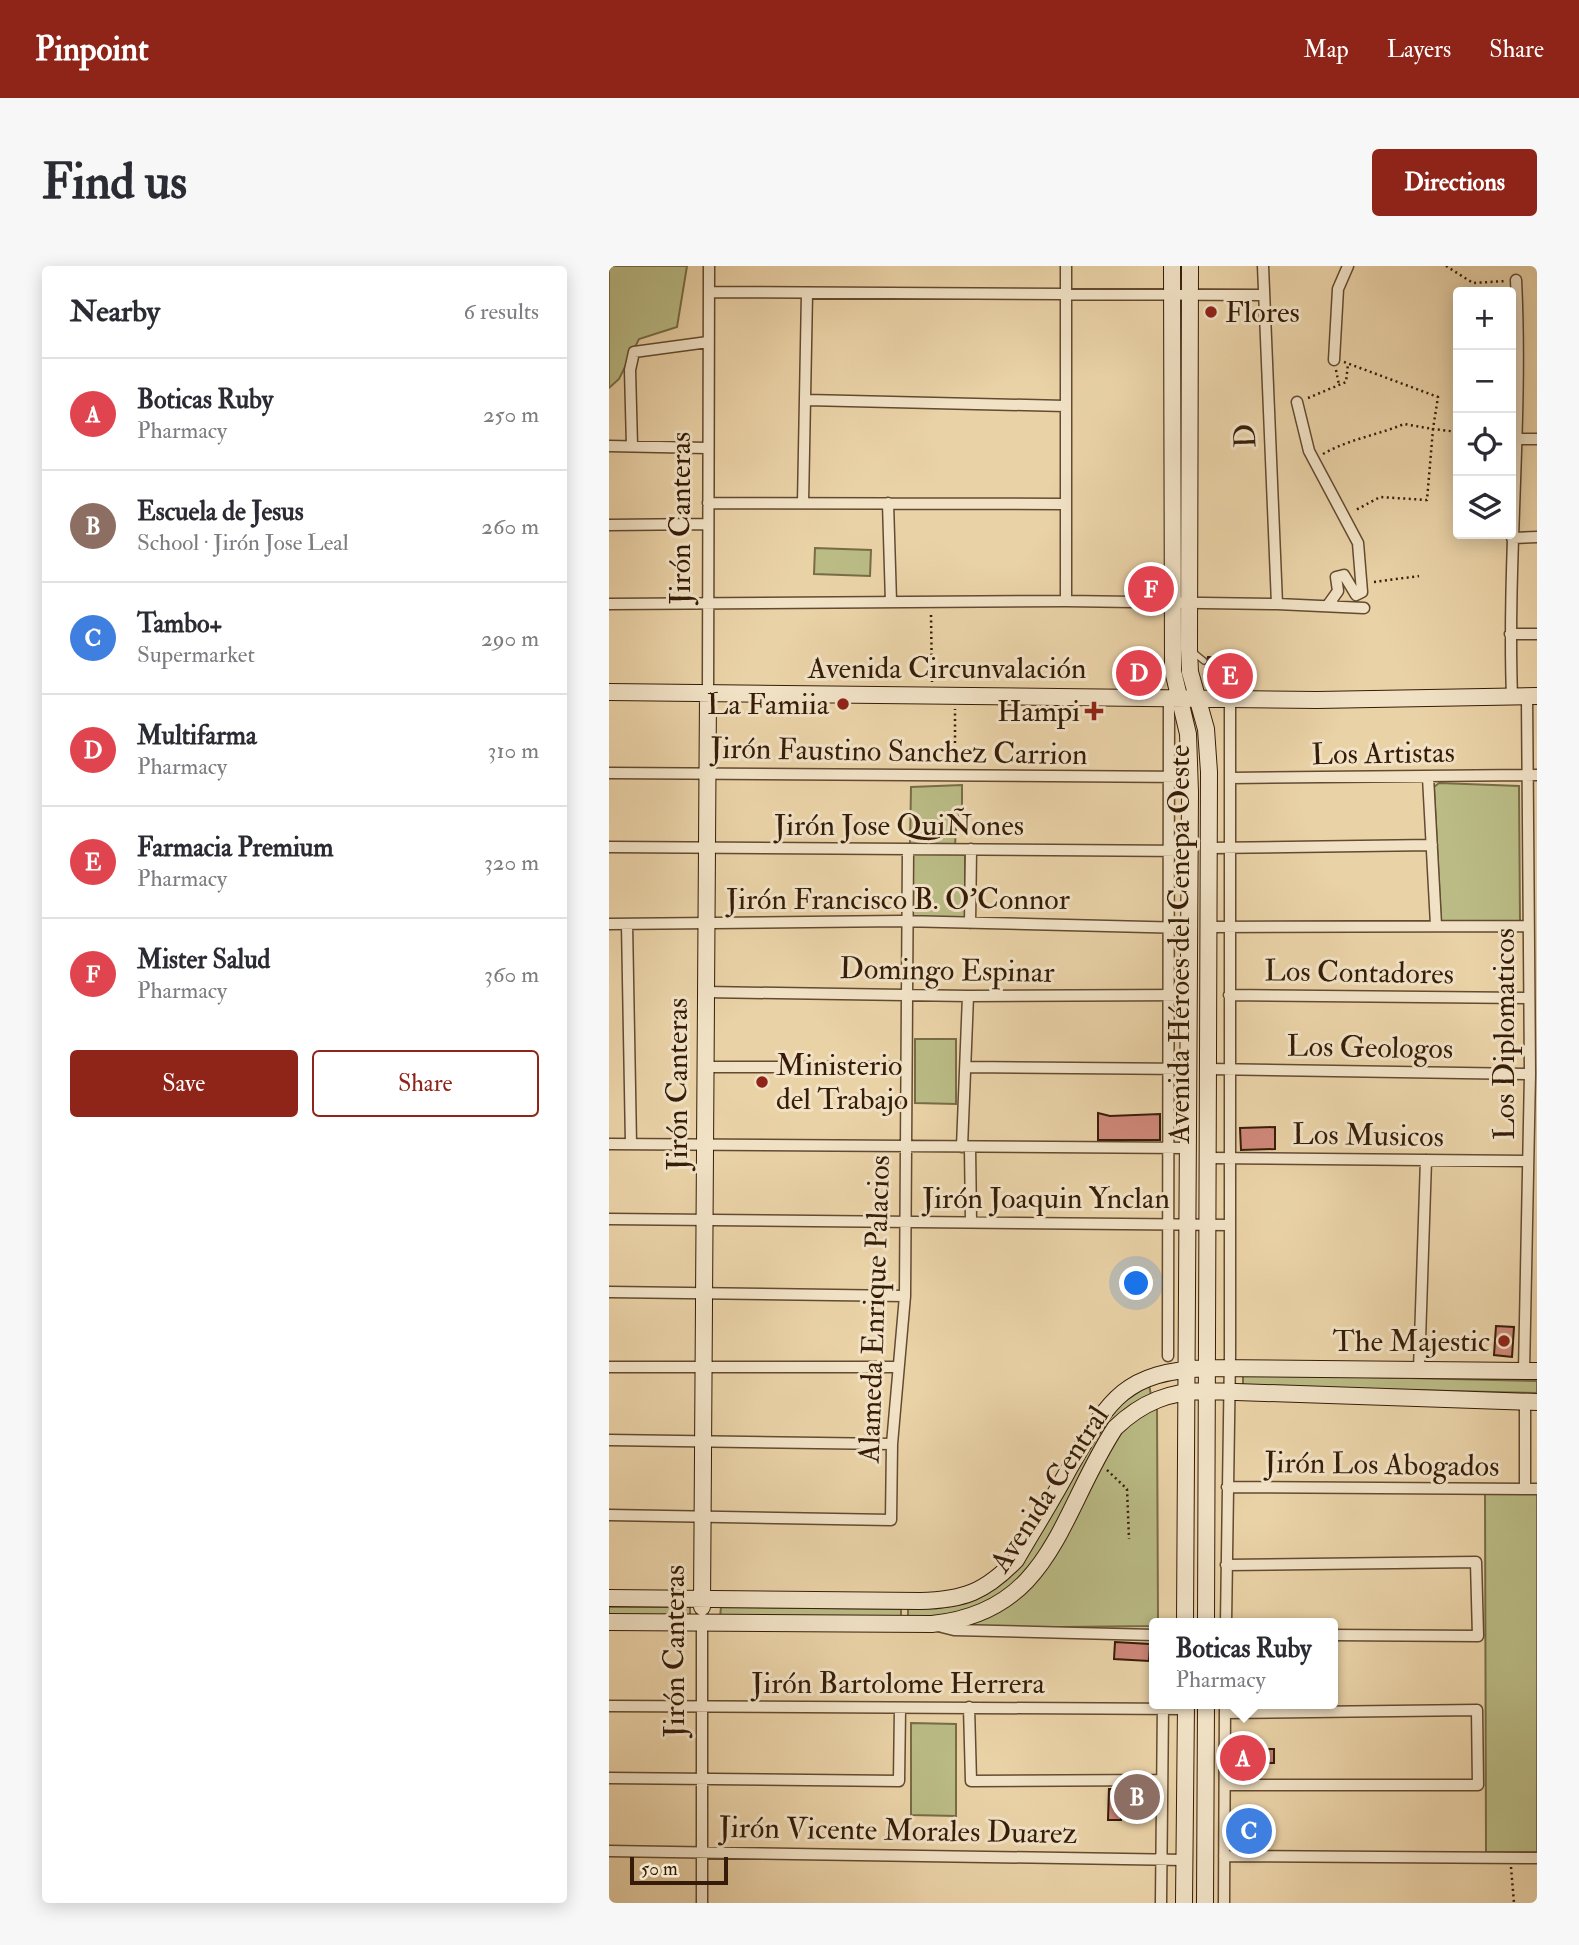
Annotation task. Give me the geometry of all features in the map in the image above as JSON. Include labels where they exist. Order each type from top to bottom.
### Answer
[{"type":"main road","name":"Avenida Héroes del Cenepa Oeste","points":[[1173,266],[1173,671],[1175,698],[1188,734],[1189,777],[1185,1618]]},
{"type":"main road","name":"Avenida Héroes del Cenepa Oeste","points":[[1190,266],[1189,649],[1191,672],[1206,729],[1209,772],[1206,1618]]},
{"type":"main road","name":"Avenida Circunvalación","points":[[609,692],[1175,698],[1525,697]]},
{"type":"main road","name":"Jirón Canteras","points":[[702,1623],[704,923],[708,694]]},
{"type":"main road","name":"Avenida Central","points":[[609,1598],[941,1601],[975,1593],[998,1579],[1016,1560],[1109,1404],[1147,1378],[1187,1369],[1207,1368],[1530,1371]]},
{"type":"main road","name":"Avenida Central","points":[[609,1622],[932,1624],[980,1615],[1002,1605],[1021,1589],[1041,1564],[1115,1428],[1131,1413],[1164,1395],[1207,1391],[1531,1401]]},
{"type":"main road","points":[[1184,1903],[1186,1709]]},
{"type":"main road","points":[[1205,1903],[1206,1709]]},
{"type":"street","name":"Jirón Canteras","points":[[708,694],[709,266]]},
{"type":"street","points":[[1066,266],[1063,504],[1066,601]]},
{"type":"street","name":"D","points":[[1263,266],[1277,604]]},
{"type":"street","points":[[1334,359],[1338,289],[1348,266]]},
{"type":"street","name":"Los Diplomaticos","points":[[1516,280],[1516,413]]},
{"type":"street","points":[[709,292],[1263,295]]},
{"type":"street","points":[[803,503],[807,293]]},
{"type":"street","points":[[632,446],[630,370],[634,352],[708,342]]},
{"type":"street","points":[[807,400],[1065,406]]},
{"type":"street","points":[[1297,402],[1314,460],[1332,490],[1342,518],[1358,542],[1362,592],[1356,595],[1344,575],[1336,577],[1338,591],[1328,605]]},
{"type":"street","points":[[1516,439],[1537,439]]},
{"type":"street","points":[[609,446],[708,449]]},
{"type":"street","points":[[708,503],[1063,504]]},
{"type":"street","points":[[888,503],[891,602]]},
{"type":"street","points":[[609,525],[708,524]]},
{"type":"street","points":[[1516,538],[1537,537]]},
{"type":"street","name":"Los Diplomaticos","points":[[1512,539],[1510,634],[1525,697],[1532,775],[1528,926],[1532,945],[1529,998],[1533,1049],[1528,1161],[1532,1269],[1530,1371]]},
{"type":"street","points":[[609,604],[1066,601],[1328,605],[1364,608]]},
{"type":"street","points":[[1510,634],[1537,634]]},
{"type":"street","points":[[1168,1356],[1170,778],[1175,698]]},
{"type":"street","points":[[1225,698],[1230,778],[1231,927],[1228,1069],[1230,1368],[1226,1618]]},
{"type":"street","name":"Jirón Faustino Sanchez Carrion","points":[[609,773],[1189,777]]},
{"type":"street","name":"Los Artistas","points":[[1230,778],[1532,775]]},
{"type":"street","points":[[1428,778],[1436,925]]},
{"type":"street","points":[[1209,848],[1432,845]]},
{"type":"street","name":"Jirón Jose QuiÑones","points":[[609,848],[1189,851]]},
{"type":"street","name":"Alameda Enrique Palacios","points":[[702,1516],[891,1520],[892,1444],[905,1296],[904,1067],[908,849]]},
{"type":"street","points":[[971,849],[971,923]]},
{"type":"street","name":"Jirón Francisco B. O'Connor","points":[[609,924],[908,921],[1188,929]]},
{"type":"street","points":[[627,924],[631,1144]]},
{"type":"street","points":[[1209,927],[1528,926]]},
{"type":"street","name":"Domingo Espinar","points":[[705,992],[968,996],[1188,995]]},
{"type":"street","name":"Los Contadores","points":[[1229,995],[1529,998]]},
{"type":"street","points":[[968,996],[966,1147],[971,1222]]},
{"type":"street","points":[[704,1067],[904,1067]]},
{"type":"street","points":[[966,1067],[1188,1069]]},
{"type":"street","name":"Los Geologos","points":[[1208,1069],[1530,1074]]},
{"type":"street","points":[[609,1144],[1187,1148]]},
{"type":"street","name":"Los Musicos","points":[[1207,1158],[1528,1161]]},
{"type":"street","points":[[1419,1370],[1426,1160]]},
{"type":"street","name":"Jirón Joaquin Ynclan","points":[[609,1219],[1230,1225]]},
{"type":"street","points":[[609,1292],[705,1291],[905,1296]]},
{"type":"street","points":[[609,1367],[898,1367]]},
{"type":"street","points":[[1525,1489],[1531,1401]]},
{"type":"street","points":[[609,1440],[892,1444]]},
{"type":"street","name":"Jirón Los Abogados","points":[[1227,1487],[1537,1489]]},
{"type":"street","points":[[609,1515],[702,1516]]},
{"type":"street","points":[[1226,1565],[1476,1562],[1478,1636],[1338,1635]]},
{"type":"street","name":"Jirón Canteras","points":[[702,1623],[702,1903]]},
{"type":"street","points":[[932,1624],[954,1629],[1149,1635]]},
{"type":"street","name":"Jirón Bartolome Herrera","points":[[609,1706],[1149,1707]]},
{"type":"street","points":[[969,1707],[971,1781],[1163,1780]]},
{"type":"street","points":[[609,1778],[899,1781],[900,1708]]},
{"type":"street","points":[[1161,1903],[1163,1709]]},
{"type":"street","points":[[1224,1903],[1225,1709]]},
{"type":"street","points":[[1225,1785],[1478,1785],[1477,1710],[1338,1709]]},
{"type":"street","name":"Jirón Vicente Morales Duarez","points":[[609,1852],[702,1851],[1185,1860]]},
{"type":"street","points":[[1224,1856],[1537,1858]]},
{"type":"lane","points":[[1189,649],[1204,661]]},
{"type":"lane","points":[[1215,674],[1225,698]]},
{"type":"path","points":[[1446,266],[1473,283],[1516,280]]},
{"type":"path","points":[[1334,359],[1438,397],[1427,500],[1380,497],[1342,518]]},
{"type":"path","points":[[1297,402],[1346,382],[1348,364]]},
{"type":"path","points":[[1314,460],[1343,442],[1391,432],[1403,424],[1453,431]]},
{"type":"path","points":[[1361,583],[1419,576]]},
{"type":"path","points":[[931,602],[932,695]]},
{"type":"path","points":[[955,696],[955,776]]},
{"type":"path","points":[[1095,1461],[1127,1489],[1129,1539]]},
{"type":"path","points":[[1511,1858],[1514,1903]]},
{"type":"green space","points":[[609,266],[687,266],[677,327],[639,339],[619,379],[609,388]]},
{"type":"green space","points":[[815,548],[871,550],[870,576],[814,574]]},
{"type":"green space","points":[[1439,783],[1519,786],[1520,921],[1441,921],[1434,787]]},
{"type":"green space","points":[[962,785],[962,815],[957,816],[955,845],[910,845],[911,787]]},
{"type":"green space","points":[[911,852],[965,853],[965,921],[909,920]]},
{"type":"green space","points":[[915,1039],[956,1039],[956,1104],[915,1103]]},
{"type":"green space","points":[[1243,1374],[1537,1381],[1537,1393],[1243,1386]]},
{"type":"green space","points":[[1149,1385],[1151,1395],[1124,1410],[1027,1573],[1002,1593],[958,1616],[908,1618],[908,1609],[953,1606],[977,1598],[1014,1572],[1107,1413]]},
{"type":"green space","points":[[1157,1407],[1158,1618],[1149,1618],[1149,1626],[964,1628],[1009,1604],[1123,1429],[1143,1413]]},
{"type":"green space","points":[[1537,1492],[1537,1852],[1486,1852],[1485,1494]]},
{"type":"green space","points":[[609,1607],[690,1607],[690,1617],[609,1618]]},
{"type":"green space","points":[[721,1607],[901,1609],[901,1618],[720,1617]]},
{"type":"green space","points":[[911,1723],[956,1724],[956,1816],[911,1815]]},
{"type":"building","points":[[1208,657],[1224,658],[1223,674],[1215,669],[1210,674],[1204,674]]},
{"type":"building","points":[[1098,1113],[1110,1116],[1160,1114],[1160,1140],[1098,1140]]},
{"type":"building","points":[[1275,1127],[1275,1149],[1241,1150],[1240,1128]]},
{"type":"building","name":"The Majestic","points":[[1496,1326],[1514,1327],[1512,1357],[1494,1355]]},
{"type":"building","points":[[1115,1642],[1149,1644],[1149,1661],[1114,1659]]},
{"type":"building","points":[[1236,1749],[1274,1749],[1274,1763],[1236,1763]]},
{"type":"building","points":[[1109,1789],[1154,1789],[1153,1806],[1121,1805],[1121,1820],[1108,1820]]},
{"type":"place","name":"Flores","points":[[1211,312]]},
{"type":"place","name":"Mister Salud","points":[[1151,589]]},
{"type":"place","name":"Multifarma","points":[[1139,673]]},
{"type":"place","name":"Farmacia Premium","points":[[1230,676]]},
{"type":"place","name":"La Famiia","points":[[843,704]]},
{"type":"place","name":"Hampi","points":[[1094,711]]},
{"type":"place","name":"Ministerio del Trabajo","points":[[762,1082]]},
{"type":"place","name":"The Majestic","points":[[1504,1341]]},
{"type":"place","name":"Boticas Ruby","points":[[1243,1758]]},
{"type":"place","name":"Escuela de Jesus","points":[[1137,1797]]},
{"type":"place","name":"Tambo+","points":[[1249,1831]]}]
